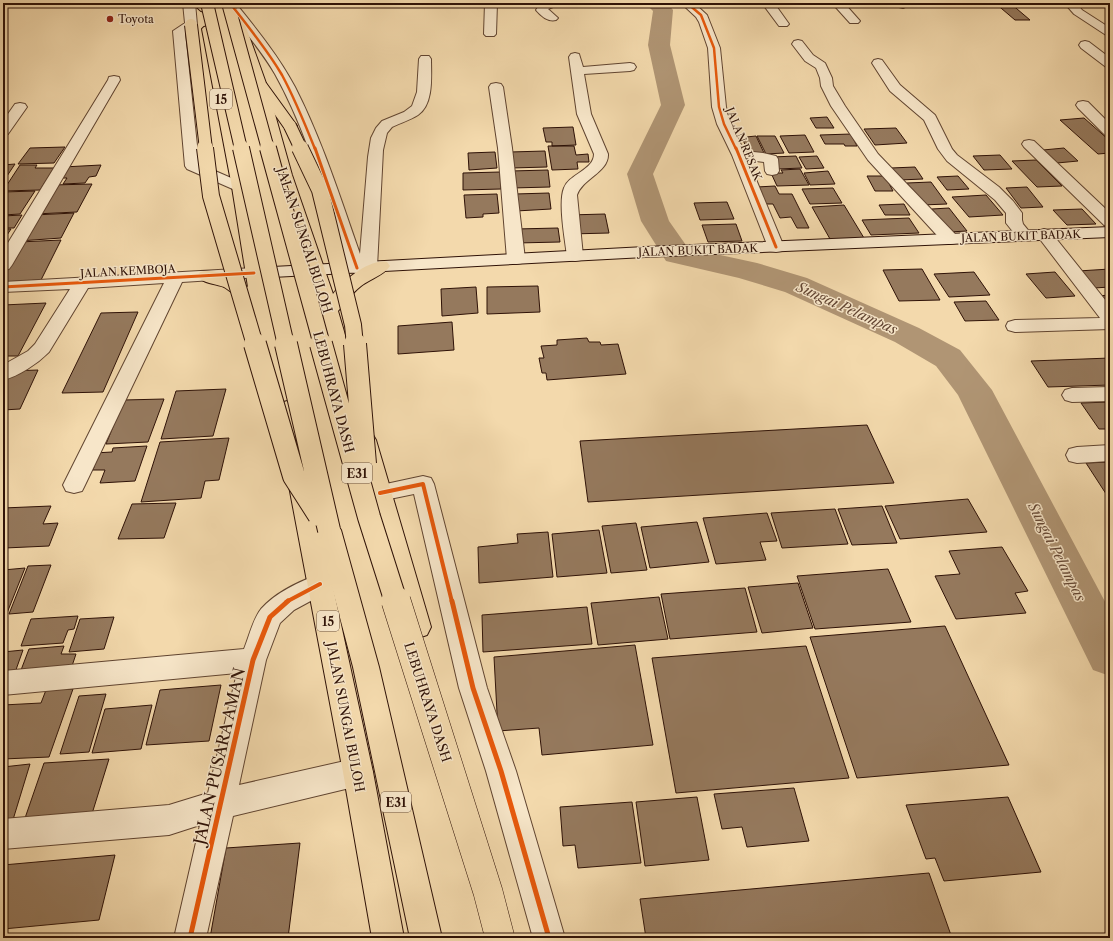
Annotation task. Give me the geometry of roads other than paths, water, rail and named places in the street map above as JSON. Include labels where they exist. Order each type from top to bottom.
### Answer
[{"type":"highway","name":"JALAN SUNGAI BULOH","points":[[231,4],[261,86],[284,175],[317,270],[329,312],[375,505],[447,727],[512,938]]},
{"type":"highway","name":"LEBUHRAYA DASH","points":[[231,4],[486,885],[500,938]]},
{"type":"highway","name":"JALAN SUNGAI BULOH","points":[[203,5],[240,188],[260,306],[303,501],[358,772],[388,938]]},
{"type":"highway","name":"E31","points":[[203,5],[329,530],[366,667],[426,938]]},
{"type":"highway","points":[[191,25],[211,196],[294,476],[329,530]]},
{"type":"highway","points":[[261,86],[290,126],[320,190],[353,325],[375,505]]},
{"type":"highway","points":[[329,312],[336,301],[369,267]]},
{"type":"highway","points":[[206,276],[218,278],[236,287],[247,294],[260,306]]},
{"type":"street","points":[[189,3],[191,25],[179,31],[192,166],[240,188]]},
{"type":"street","points":[[490,34],[491,3]]},
{"type":"street","points":[[552,18],[542,10],[543,7],[554,3]]},
{"type":"street","name":"JALAN RESAK","points":[[687,3],[701,15],[705,22],[714,48],[719,107],[724,124],[739,155],[776,247]]},
{"type":"street","points":[[768,3],[783,24]]},
{"type":"street","points":[[838,3],[854,21]]},
{"type":"street","points":[[1075,3],[1073,6],[1078,12],[1110,33]]},
{"type":"street","points":[[231,4],[263,46],[294,98],[322,169],[369,267]]},
{"type":"street","points":[[798,44],[809,58],[821,66],[831,92],[873,157],[950,239]]},
{"type":"street","points":[[1085,45],[1110,64]]},
{"type":"street","points":[[369,267],[375,164],[380,133],[383,128],[412,113],[418,108],[421,102],[425,72],[425,59]]},
{"type":"street","points":[[878,63],[895,88],[910,98],[929,117],[936,127],[946,150],[952,159],[999,194],[1010,206],[1014,213],[1012,218],[1016,226],[1024,235]]},
{"type":"street","points":[[574,256],[569,195],[572,186],[601,159],[601,154],[584,114],[576,64],[630,67]]},
{"type":"street","points":[[3,265],[114,80]]},
{"type":"street","points":[[496,88],[505,148],[516,259]]},
{"type":"street","points":[[1083,105],[1110,132]]},
{"type":"street","points":[[3,131],[20,107]]},
{"type":"street","points":[[1029,144],[1110,222]]},
{"type":"street","points":[[739,155],[763,156],[771,159],[772,171]]},
{"type":"street","name":"JALAN BUKIT BADAK","points":[[317,270],[685,250],[1110,232]]},
{"type":"street","points":[[1044,234],[1110,318]]},
{"type":"street","name":"JALAN KEMBOJA","points":[[3,287],[317,270]]},
{"type":"street","points":[[74,485],[175,278]]},
{"type":"street","points":[[3,374],[35,355],[42,348],[82,283]]},
{"type":"street","points":[[1015,326],[1110,323]]},
{"type":"street","points":[[1072,396],[1110,394]]},
{"type":"street","points":[[1077,455],[1110,453]]},
{"type":"street","points":[[375,505],[423,484],[473,688],[501,771],[550,938]]},
{"type":"street","name":"JALAN PUSARA AMAN","points":[[190,938],[253,660],[270,617],[285,603],[320,584]]},
{"type":"street","points":[[3,684],[253,660]]},
{"type":"street","points":[[3,834],[169,820],[220,804],[358,772]]},
{"type":"waterway","name":"Sungai Pelampas","points":[[655,3],[663,10],[659,45],[673,105],[640,174],[655,221],[677,255],[746,270],[796,285],[907,335],[948,358],[974,390],[1110,656]]},
{"type":"place","name":"Toyota","points":[[110,19]]}]
